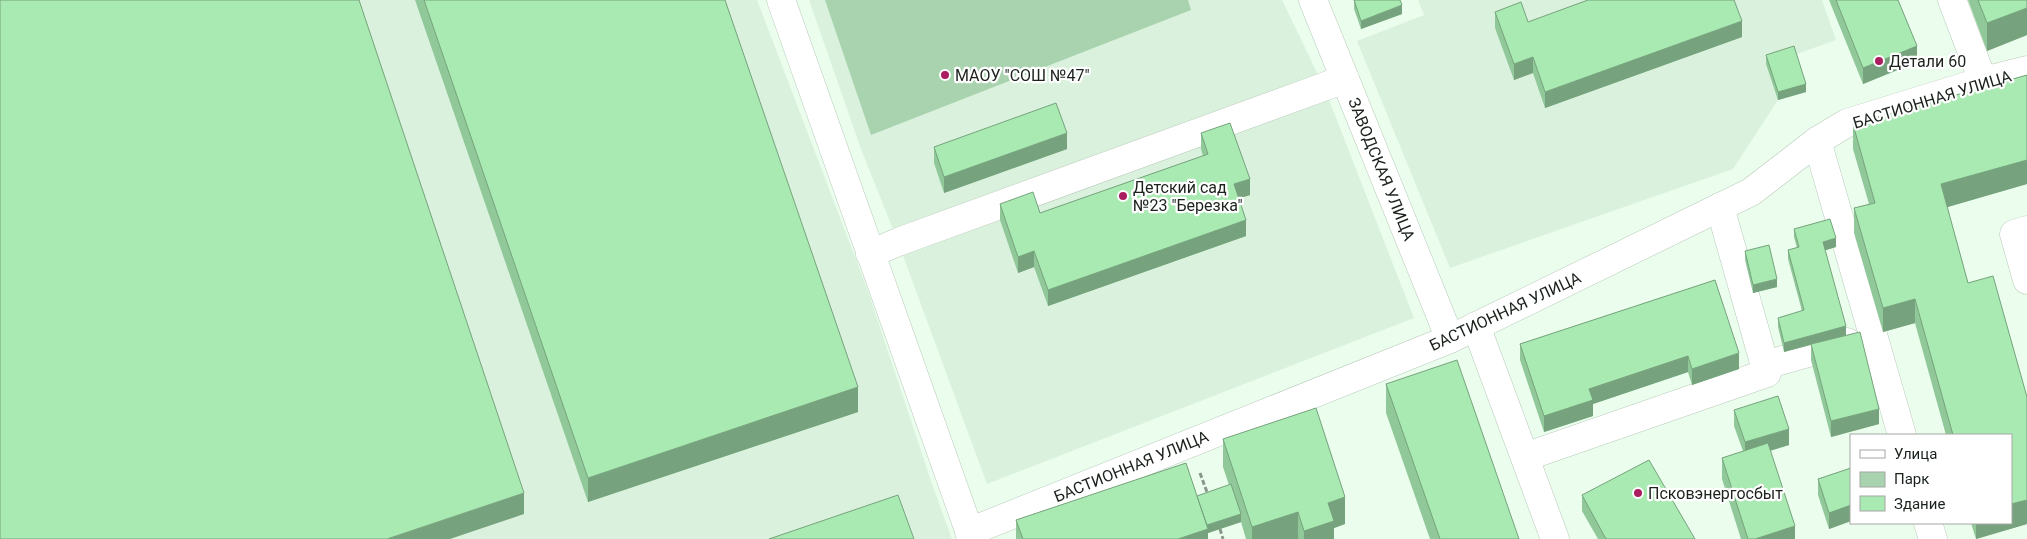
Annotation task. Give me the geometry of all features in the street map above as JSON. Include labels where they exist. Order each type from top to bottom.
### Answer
[{"type":"street","points":[[780,0],[970,536]]},
{"type":"street","name":"ЗАВОДСКАЯ УЛИЦА","points":[[1313,0],[1450,339]]},
{"type":"street","points":[[1952,0],[1983,81]]},
{"type":"street","name":"БАСТИОННАЯ УЛИЦА","points":[[970,536],[1450,339],[1751,192],[1817,141],[1847,123],[1983,81],[2027,70]]},
{"type":"street","points":[[870,254],[1345,79]]},
{"type":"street","points":[[1817,141],[1902,434]]},
{"type":"street","points":[[1525,457],[1767,374],[1720,208]]},
{"type":"street","points":[[2027,230],[2014,234],[2027,280]]},
{"type":"street","points":[[1476,326],[1555,539]]},
{"type":"street","points":[[1765,365],[1873,335]]},
{"type":"street","points":[[1928,524],[1933,539]]},
{"type":"path","points":[[1220,529],[1223,539]]},
{"type":"shaded area","points":[[0,0],[757,0],[868,291],[952,539],[0,539]]},
{"type":"shaded area","name":"Детский сад №23 \"Березка\"","points":[[809,0],[1282,0],[1324,87],[1414,318],[987,484],[898,242],[861,149]]},
{"type":"shaded area","points":[[1418,0],[1822,0],[1836,40],[1794,55],[1778,100],[1733,169],[1450,268],[1357,41],[1424,15]]},
{"type":"green space","name":"МАОУ \"СОШ №47\"","points":[[825,0],[1188,0],[1191,10],[871,135]]},
{"type":"building","points":[[0,0],[359,0],[524,493],[387,539],[0,539]]},
{"type":"building","points":[[424,0],[725,0],[858,387],[588,478]]},
{"type":"building","points":[[1354,0],[1400,0],[1402,5],[1361,21]]},
{"type":"building","points":[[1588,0],[1734,0],[1742,21],[1545,92],[1533,57],[1514,64],[1495,12],[1521,2],[1528,22]]},
{"type":"building","points":[[1836,0],[1898,0],[1917,46],[1863,68]]},
{"type":"building","points":[[1978,0],[2027,0],[2027,8],[1987,23]]},
{"type":"building","points":[[1794,46],[1806,84],[1778,92],[1766,55]]},
{"type":"building","points":[[2027,75],[2027,160],[1941,184],[1968,283],[1993,276],[2027,397],[2027,500],[2012,504],[2012,434],[1953,434],[1915,299],[1883,308],[1854,208],[1875,203],[1853,124]]},
{"type":"building","points":[[1056,103],[1067,133],[944,177],[934,147]]},
{"type":"building","points":[[1230,123],[1250,179],[1234,184],[1246,220],[1048,290],[1034,251],[1018,257],[1000,204],[1033,192],[1040,213],[1208,154],[1201,133]]},
{"type":"building","points":[[1830,219],[1836,238],[1823,242],[1846,326],[1784,343],[1778,318],[1804,310],[1788,250],[1799,247],[1794,229]]},
{"type":"building","points":[[1769,245],[1777,279],[1753,285],[1745,251]]},
{"type":"building","points":[[1715,280],[1739,353],[1692,369],[1688,356],[1589,389],[1593,400],[1544,416],[1520,344]]},
{"type":"building","points":[[1860,332],[1879,409],[1831,421],[1811,344]]},
{"type":"building","points":[[1457,360],[1519,539],[1440,539],[1386,384]]},
{"type":"building","points":[[1778,396],[1789,429],[1745,442],[1734,410]]},
{"type":"building","points":[[1316,408],[1345,497],[1328,503],[1334,521],[1304,531],[1298,512],[1252,527],[1223,439]]},
{"type":"building","points":[[1768,443],[1795,526],[1755,539],[1748,539],[1722,458]]},
{"type":"building","name":"Псковэнергосбыт","points":[[1649,460],[1695,539],[1606,539],[1582,495]]},
{"type":"building","points":[[1186,463],[1208,529],[1178,539],[1023,539],[1016,520]]},
{"type":"building","points":[[1850,468],[1850,505],[1829,513],[1818,479]]},
{"type":"building","points":[[1231,484],[1241,514],[1207,525],[1197,496]]},
{"type":"building","points":[[898,495],[914,539],[769,539]]},
{"type":"place","name":"Детали 60","points":[[1879,61]]},
{"type":"place","name":"МАОУ \"СОШ №47\"","points":[[945,75]]},
{"type":"place","name":"Детский сад №23 \"Березка\"","points":[[1123,196]]},
{"type":"place","name":"Псковэнергосбыт","points":[[1638,493]]}]
